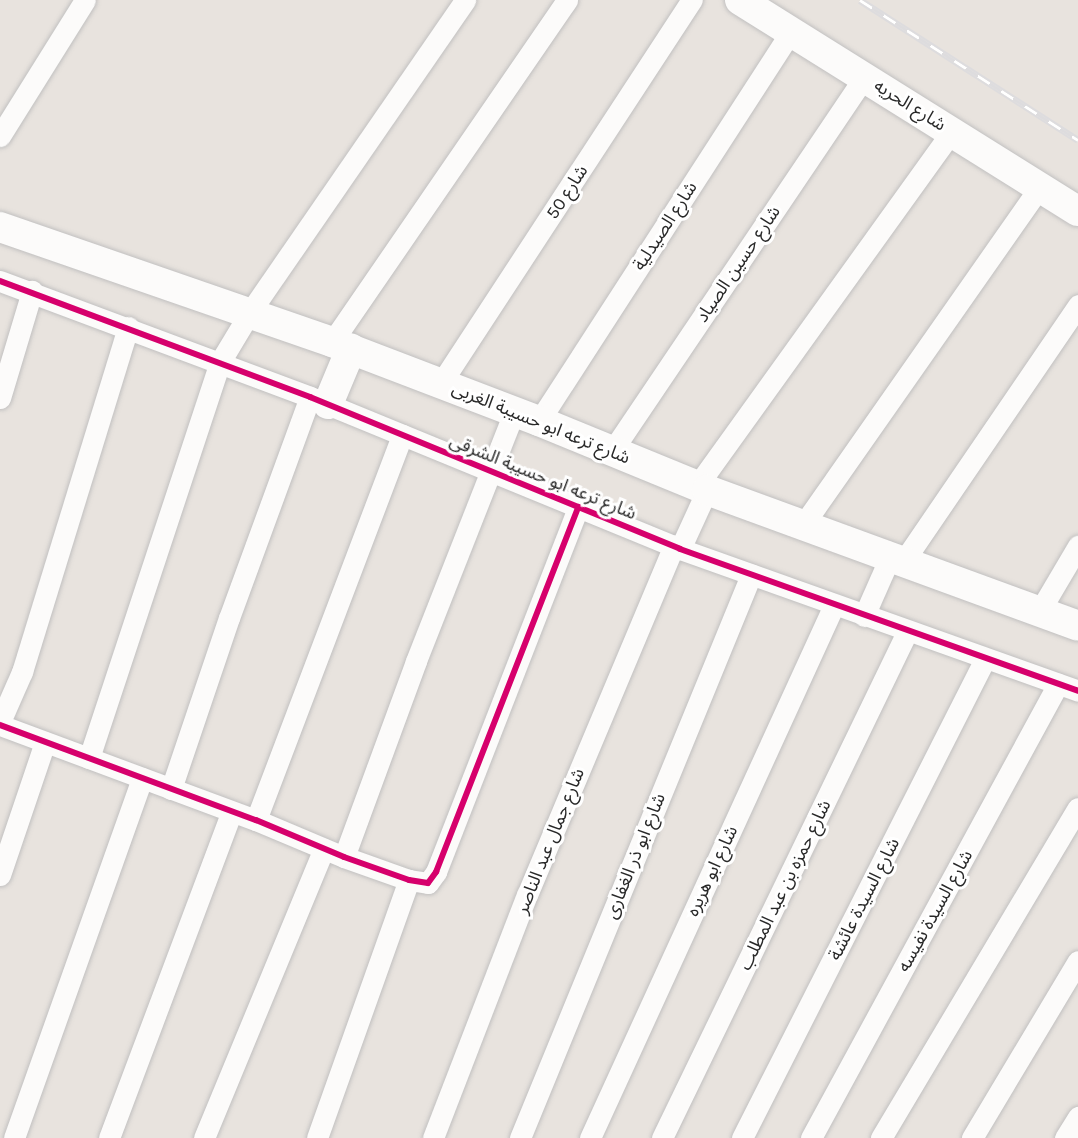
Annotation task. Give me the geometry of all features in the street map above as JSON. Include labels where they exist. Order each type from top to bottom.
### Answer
[{"type":"street","points":[[0,136],[85,0]]},
{"type":"street","points":[[89,759],[220,362],[250,312],[465,0]]},
{"type":"street","points":[[171,789],[229,618],[341,345],[567,0]]},
{"type":"street","name":"شارع 50","points":[[441,383],[692,0]]},
{"type":"street","name":"شارع الحريه","points":[[740,0],[1078,211]]},
{"type":"street","name":"شارع الصيدلية","points":[[204,1138],[334,853],[490,472],[526,416],[791,31]]},
{"type":"street","name":"شارع حسين الصياد","points":[[612,451],[864,77]]},
{"type":"street","name":"شارع جمال عبد الناصر","points":[[433,1138],[536,874],[702,488],[952,131]]},
{"type":"street","points":[[803,525],[1040,187]]},
{"type":"street","name":"شارع ترعه ابو حسيبة الغربى","points":[[0,227],[341,345],[526,416],[702,488],[1078,626]]},
{"type":"street","name":"شارع ترعه ابو حسيبة الشرقى","points":[[0,281],[32,291],[319,400],[677,548],[1068,688]]},
{"type":"street","points":[[0,398],[32,291]]},
{"type":"street","points":[[864,616],[896,559],[1078,305]]},
{"type":"street","points":[[128,327],[22,672],[0,723],[45,742],[231,813],[256,820],[334,853],[410,880],[428,883],[436,872],[578,507]]},
{"type":"street","points":[[256,820],[402,435]]},
{"type":"street","points":[[1039,612],[1078,546]]},
{"type":"street","name":"شارع ابو ذر الغفارى","points":[[520,1138],[751,575]]},
{"type":"street","name":"شارع ابو هريره","points":[[590,1138],[834,605]]},
{"type":"street","name":"شارع حمزه بن عبد المطلب","points":[[662,1138],[908,632]]},
{"type":"street","name":"شارع السيدة عائشة","points":[[742,1138],[985,659]]},
{"type":"street","name":"شارع السيدة نفيسه","points":[[811,1138],[1068,688]]},
{"type":"street","points":[[0,875],[45,742]]},
{"type":"street","points":[[14,1138],[142,778]]},
{"type":"street","points":[[881,1138],[1078,808]]},
{"type":"street","points":[[109,1138],[231,813]]},
{"type":"street","points":[[317,1138],[410,880]]},
{"type":"street","points":[[972,1138],[1078,962]]},
{"type":"street","points":[[1065,1138],[1078,1117]]},
{"type":"railway","points":[[860,0],[1078,140]]},
{"type":"cycle path","points":[[0,281],[310,397],[680,549],[1078,691]]},
{"type":"cycle path","points":[[0,725],[256,820],[344,857],[409,880],[428,883],[436,872],[578,507]]}]
